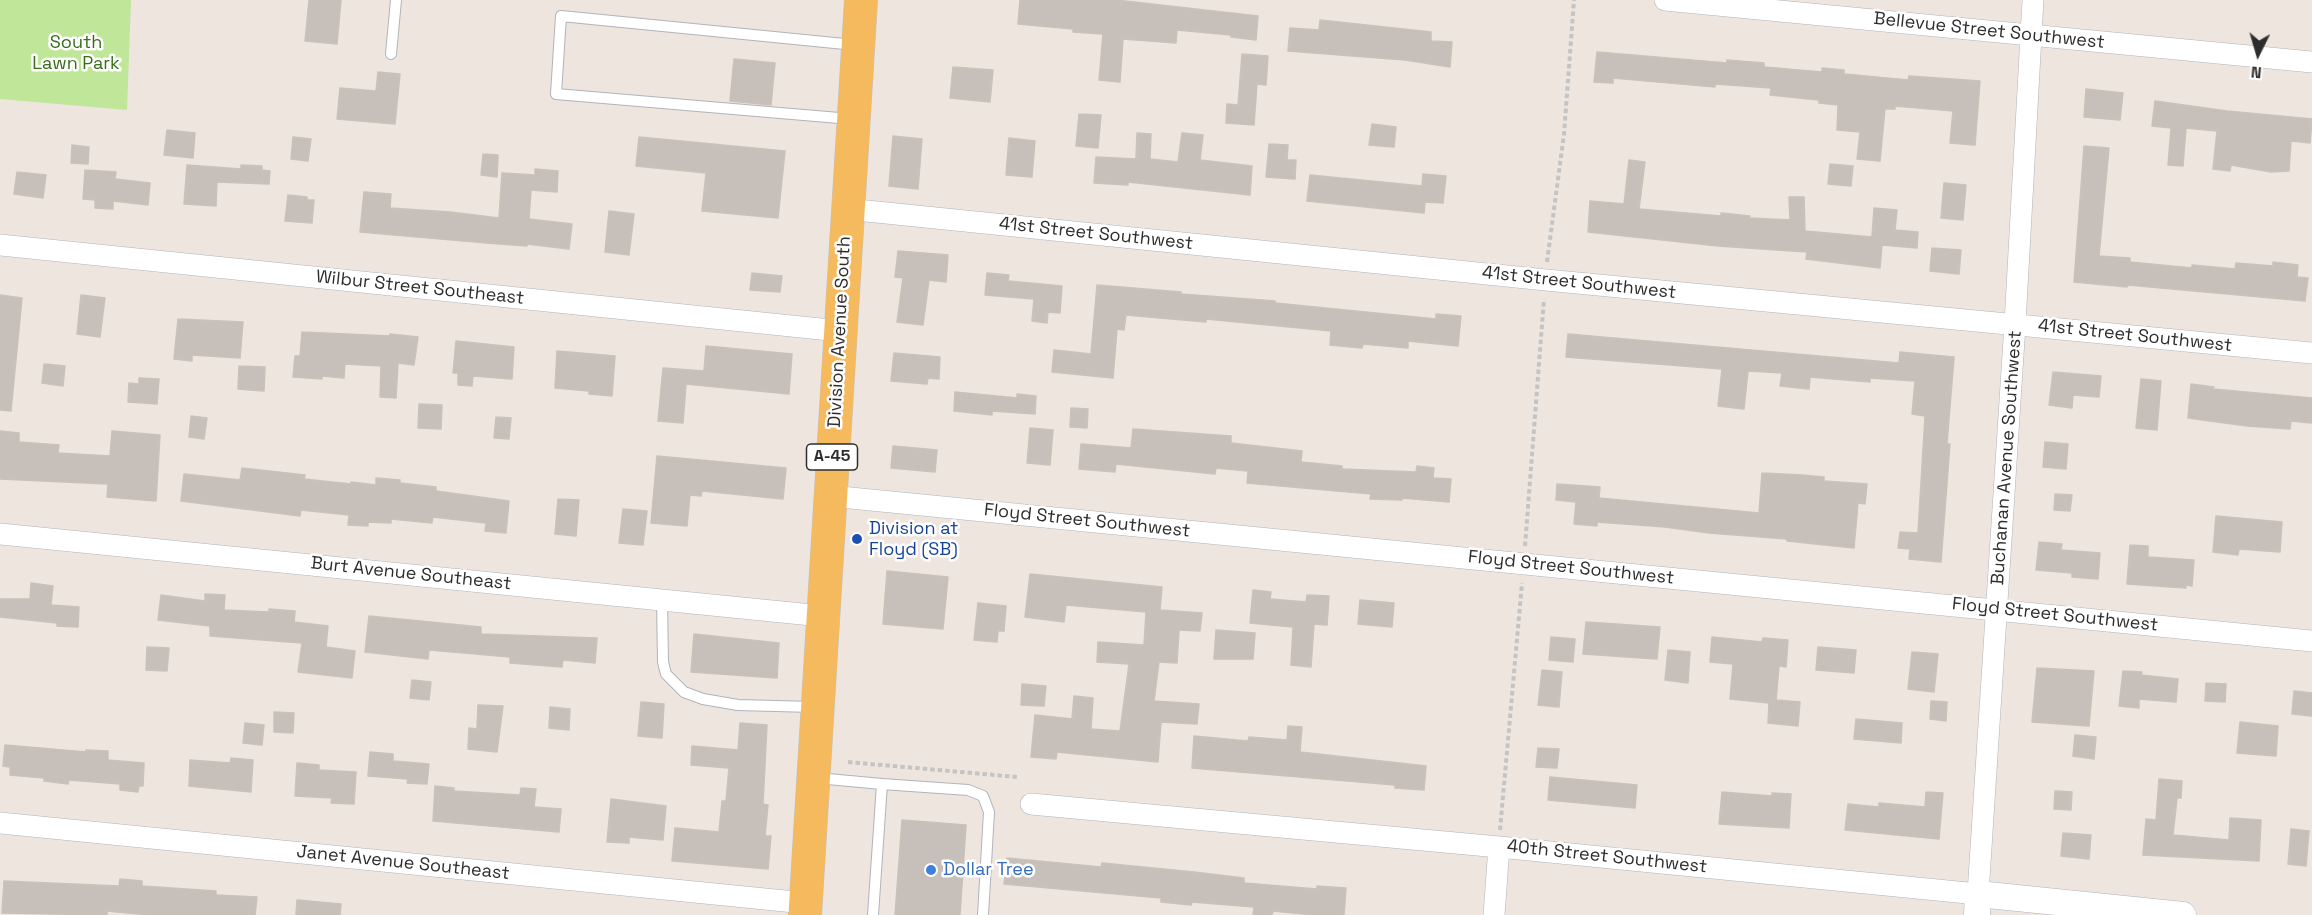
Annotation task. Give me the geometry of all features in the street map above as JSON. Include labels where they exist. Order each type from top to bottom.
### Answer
[{"type":"main road","name":"Division Avenue South","points":[[805,909],[861,0]]},
{"type":"street","name":"Bellevue Street Southwest","points":[[1665,0],[2312,62]]},
{"type":"street","name":"Buchanan Avenue Southwest","points":[[1977,905],[2015,324],[2033,0]]},
{"type":"street","name":"41st Street Southwest","points":[[847,209],[1546,280],[2312,353]]},
{"type":"street","name":"Wilbur Street Southeast","points":[[0,245],[840,331]]},
{"type":"street","name":"Floyd Street Southwest","points":[[830,496],[2312,641]]},
{"type":"street","name":"Burt Avenue Southeast","points":[[0,534],[822,615]]},
{"type":"street","name":"40th Street Southwest","points":[[1031,804],[1499,847],[1977,905],[2183,915]]},
{"type":"street","name":"Janet Avenue Southeast","points":[[0,823],[805,909]]},
{"type":"street","points":[[1494,915],[1499,847]]},
{"type":"lane","points":[[391,54],[396,0]]},
{"type":"lane","points":[[853,119],[556,94],[561,16],[858,45]]},
{"type":"lane","points":[[662,599],[663,662],[666,674],[684,692],[703,699],[738,705],[816,708]]},
{"type":"lane","points":[[813,777],[968,790],[983,796],[990,812],[982,915]]},
{"type":"lane","points":[[873,915],[882,784]]},
{"type":"path","points":[[1499,847],[1546,280],[1564,134],[1574,0]]},
{"type":"path","points":[[848,762],[1017,777]]},
{"type":"green space","name":"South Lawn Park","points":[[0,0],[131,0],[127,110],[0,99]]},
{"type":"building","points":[[309,0],[341,0],[337,44],[305,41]]},
{"type":"building","points":[[1020,0],[1116,0],[1258,16],[1256,40],[1231,37],[1231,35],[1177,30],[1176,43],[1123,39],[1120,82],[1099,80],[1103,34],[1018,24]]},
{"type":"building","points":[[1320,20],[1431,32],[1431,41],[1452,42],[1450,67],[1405,60],[1288,51],[1290,28],[1319,30]]},
{"type":"building","points":[[1597,52],[1727,63],[1727,60],[1764,63],[1764,67],[1822,72],[1822,68],[1844,70],[1844,74],[1908,80],[1909,76],[1980,81],[1975,145],[1950,143],[1953,111],[1895,106],[1895,109],[1885,109],[1880,161],[1857,159],[1860,132],[1837,130],[1838,105],[1819,103],[1819,100],[1770,95],[1771,88],[1715,84],[1715,87],[1613,78],[1613,83],[1594,82]]},
{"type":"building","points":[[1242,54],[1268,56],[1266,85],[1257,84],[1254,125],[1226,123],[1227,104],[1238,105]]},
{"type":"building","points":[[734,59],[775,63],[771,105],[730,101]]},
{"type":"building","points":[[953,67],[993,70],[990,102],[950,98]]},
{"type":"building","points":[[378,72],[400,74],[395,124],[337,119],[340,88],[376,91]]},
{"type":"building","points":[[2086,89],[2123,93],[2120,120],[2084,117]]},
{"type":"building","points":[[2155,101],[2312,119],[2310,143],[2291,141],[2289,171],[2271,172],[2231,165],[2230,171],[2213,169],[2217,131],[2186,128],[2183,166],[2168,165],[2171,128],[2152,126]]},
{"type":"building","points":[[1079,114],[1101,115],[1098,148],[1076,146]]},
{"type":"building","points":[[1372,124],[1396,127],[1394,147],[1369,145]]},
{"type":"building","points":[[167,130],[195,133],[193,158],[164,155]]},
{"type":"building","points":[[1137,133],[1151,134],[1150,159],[1178,162],[1182,133],[1203,135],[1200,160],[1252,166],[1250,195],[1128,182],[1128,185],[1094,183],[1096,157],[1136,159]]},
{"type":"building","points":[[893,136],[922,139],[918,189],[889,186]]},
{"type":"building","points":[[293,137],[311,139],[308,161],[291,159]]},
{"type":"building","points":[[639,137],[785,151],[778,218],[702,211],[706,173],[636,166]]},
{"type":"building","points":[[1009,138],[1035,141],[1032,177],[1006,175]]},
{"type":"building","points":[[1269,144],[1288,145],[1287,160],[1296,160],[1295,179],[1266,177]]},
{"type":"building","points":[[72,145],[89,147],[88,164],[71,163]]},
{"type":"building","points":[[2084,146],[2109,148],[2099,256],[2130,258],[2130,262],[2192,268],[2192,265],[2235,269],[2236,263],[2273,266],[2273,262],[2298,265],[2297,277],[2308,278],[2305,301],[2074,282]]},
{"type":"building","points":[[483,154],[498,155],[497,177],[481,175]]},
{"type":"building","points":[[1629,160],[1645,162],[1639,209],[1721,216],[1721,213],[1750,216],[1749,218],[1790,220],[1789,197],[1804,197],[1805,231],[1872,237],[1874,208],[1897,210],[1895,230],[1918,232],[1917,248],[1882,245],[1880,268],[1806,259],[1807,252],[1718,246],[1588,232],[1590,201],[1624,204]]},
{"type":"building","points":[[1830,164],[1853,166],[1851,186],[1828,184]]},
{"type":"building","points":[[187,165],[241,169],[241,165],[262,166],[262,170],[270,171],[269,184],[217,182],[216,206],[184,204]]},
{"type":"building","points":[[535,169],[558,171],[557,192],[531,190],[529,219],[572,224],[569,249],[360,232],[364,192],[391,194],[390,208],[499,218],[502,173],[535,175]]},
{"type":"building","points":[[85,170],[116,172],[115,179],[150,183],[148,205],[113,201],[113,209],[95,208],[95,200],[83,199]]},
{"type":"building","points":[[17,172],[46,175],[43,198],[14,194]]},
{"type":"building","points":[[1423,174],[1446,176],[1443,203],[1425,202],[1424,213],[1307,201],[1310,175],[1422,186]]},
{"type":"building","points":[[1944,183],[1966,185],[1963,220],[1941,218]]},
{"type":"building","points":[[288,195],[314,200],[312,223],[285,221]]},
{"type":"building","points":[[609,211],[634,214],[629,255],[605,252]]},
{"type":"building","points":[[1932,248],[1961,250],[1959,274],[1930,271]]},
{"type":"building","points":[[898,251],[948,255],[946,282],[929,280],[923,325],[897,322],[903,278],[895,277]]},
{"type":"building","points":[[752,273],[782,276],[780,292],[750,290]]},
{"type":"building","points":[[987,273],[1009,275],[1008,281],[1062,286],[1060,313],[1048,312],[1047,323],[1032,321],[1034,299],[985,295]]},
{"type":"building","points":[[1097,285],[1275,301],[1275,303],[1436,319],[1436,314],[1461,316],[1458,346],[1408,341],[1408,348],[1363,344],[1362,348],[1330,345],[1331,331],[1206,319],[1206,322],[1126,315],[1124,330],[1117,329],[1113,378],[1052,372],[1054,350],[1091,354]]},
{"type":"building","points":[[0,295],[22,298],[11,411],[0,410]]},
{"type":"building","points":[[81,295],[105,298],[100,337],[77,334]]},
{"type":"building","points":[[178,319],[243,322],[240,358],[192,355],[192,361],[174,359]]},
{"type":"building","points":[[302,332],[418,337],[414,365],[398,363],[396,398],[380,397],[381,366],[345,364],[344,378],[293,377],[295,356],[300,356]]},
{"type":"building","points":[[1568,334],[1899,363],[1900,352],[1954,357],[1941,562],[1909,559],[1910,549],[1898,548],[1900,532],[1918,533],[1925,416],[1912,414],[1915,381],[1870,378],[1870,382],[1810,377],[1809,389],[1780,386],[1782,373],[1748,371],[1744,409],[1718,406],[1722,369],[1566,357]]},
{"type":"building","points":[[456,341],[514,347],[512,379],[473,376],[472,386],[458,385],[458,373],[453,373]]},
{"type":"building","points":[[706,346],[792,354],[789,394],[686,384],[683,423],[658,421],[663,368],[704,371]]},
{"type":"building","points":[[557,351],[615,356],[612,396],[555,388]]},
{"type":"building","points":[[894,353],[940,357],[939,379],[928,378],[927,384],[891,381]]},
{"type":"building","points":[[44,364],[65,366],[63,386],[42,383]]},
{"type":"building","points":[[239,366],[265,367],[264,391],[238,389]]},
{"type":"building","points":[[2053,372],[2101,376],[2099,397],[2073,395],[2072,408],[2049,405]]},
{"type":"building","points":[[139,378],[159,379],[157,404],[128,402],[129,383],[139,384]]},
{"type":"building","points":[[2141,379],[2161,381],[2157,430],[2136,428]]},
{"type":"building","points":[[2191,384],[2214,387],[2213,389],[2312,398],[2312,423],[2291,421],[2290,429],[2188,418]]},
{"type":"building","points":[[955,392],[1017,398],[1017,394],[1036,396],[1035,414],[992,411],[992,415],[954,411]]},
{"type":"building","points":[[419,404],[442,405],[441,429],[418,428]]},
{"type":"building","points":[[1071,408],[1088,409],[1087,428],[1070,427]]},
{"type":"building","points":[[191,416],[207,418],[204,439],[189,437]]},
{"type":"building","points":[[496,417],[511,418],[509,439],[494,438]]},
{"type":"building","points":[[1030,428],[1053,430],[1050,465],[1027,463]]},
{"type":"building","points":[[1133,429],[1231,436],[1231,443],[1302,451],[1301,462],[1342,466],[1342,469],[1416,472],[1417,466],[1434,468],[1433,478],[1451,479],[1449,502],[1402,498],[1402,500],[1370,499],[1371,494],[1247,483],[1248,471],[1216,468],[1215,474],[1116,464],[1115,472],[1079,469],[1081,444],[1131,448]]},
{"type":"building","points":[[0,431],[19,433],[19,442],[59,445],[58,453],[110,456],[112,431],[160,435],[156,501],[107,497],[108,484],[0,479]]},
{"type":"building","points":[[2045,442],[2068,444],[2066,469],[2043,467]]},
{"type":"building","points":[[893,446],[937,450],[935,472],[891,468]]},
{"type":"building","points":[[657,456],[786,468],[783,499],[702,491],[701,496],[690,495],[687,526],[651,523]]},
{"type":"building","points":[[242,468],[305,475],[304,479],[351,484],[351,482],[376,485],[376,478],[400,480],[400,483],[436,487],[436,491],[509,501],[506,533],[485,531],[486,523],[433,517],[432,523],[391,519],[391,523],[368,522],[368,526],[348,525],[349,515],[301,510],[300,516],[181,501],[184,474],[240,480]]},
{"type":"building","points":[[1762,473],[1824,477],[1824,481],[1867,484],[1865,504],[1858,503],[1854,548],[1665,527],[1597,522],[1597,526],[1574,524],[1576,502],[1556,500],[1557,484],[1600,487],[1599,498],[1759,513]]},
{"type":"building","points":[[2055,494],[2072,495],[2070,511],[2054,510]]},
{"type":"building","points":[[558,499],[579,500],[576,536],[555,534]]},
{"type":"building","points":[[623,509],[647,511],[643,545],[619,543]]},
{"type":"building","points":[[2216,516],[2282,522],[2280,552],[2239,549],[2238,555],[2213,552]]},
{"type":"building","points":[[2039,542],[2062,544],[2061,550],[2100,553],[2098,579],[2072,577],[2072,573],[2036,570]]},
{"type":"building","points":[[2130,545],[2148,546],[2148,557],[2194,560],[2192,586],[2186,585],[2186,588],[2127,584]]},
{"type":"building","points":[[887,571],[948,577],[943,629],[883,624]]},
{"type":"building","points":[[1030,574],[1162,587],[1160,610],[1202,613],[1200,631],[1179,630],[1177,663],[1159,662],[1154,701],[1199,704],[1197,724],[1161,722],[1158,762],[1057,752],[1056,759],[1031,757],[1035,715],[1072,719],[1074,696],[1093,698],[1091,729],[1120,731],[1129,664],[1097,662],[1098,642],[1144,645],[1146,612],[1066,605],[1064,622],[1025,617]]},
{"type":"building","points":[[31,583],[53,586],[51,605],[79,607],[78,627],[0,617],[0,599],[30,599]]},
{"type":"building","points":[[1253,590],[1271,592],[1270,599],[1306,602],[1307,595],[1329,596],[1327,625],[1314,624],[1311,667],[1291,665],[1293,627],[1250,623]]},
{"type":"building","points":[[205,594],[225,595],[224,610],[295,611],[294,622],[328,626],[326,647],[355,651],[352,678],[298,672],[302,643],[210,636],[210,626],[158,620],[161,595],[205,601]]},
{"type":"building","points":[[1360,600],[1394,603],[1392,627],[1358,624]]},
{"type":"building","points":[[978,603],[1006,606],[1004,631],[998,631],[997,642],[974,640]]},
{"type":"building","points":[[369,616],[481,627],[481,634],[597,638],[595,663],[563,660],[562,667],[510,663],[510,657],[429,650],[428,659],[365,652]]},
{"type":"building","points":[[1586,622],[1660,627],[1657,659],[1583,654]]},
{"type":"building","points":[[1216,630],[1255,633],[1253,659],[1214,659]]},
{"type":"building","points":[[694,634],[779,643],[777,678],[691,672]]},
{"type":"building","points":[[1551,637],[1575,639],[1573,662],[1549,660]]},
{"type":"building","points":[[1712,637],[1762,642],[1763,638],[1788,640],[1786,667],[1779,666],[1776,700],[1800,702],[1798,726],[1768,723],[1769,703],[1730,699],[1733,664],[1710,662]]},
{"type":"building","points":[[147,647],[169,648],[167,671],[146,670]]},
{"type":"building","points":[[1818,647],[1856,650],[1854,673],[1816,670]]},
{"type":"building","points":[[1668,650],[1690,652],[1688,683],[1665,680]]},
{"type":"building","points":[[1912,652],[1938,654],[1934,692],[1908,689]]},
{"type":"building","points":[[2037,668],[2094,671],[2089,726],[2032,722]]},
{"type":"building","points":[[1542,670],[1562,672],[1559,707],[1538,705]]},
{"type":"building","points":[[2123,671],[2178,679],[2176,702],[2139,699],[2139,708],[2119,706]]},
{"type":"building","points":[[412,680],[431,682],[429,700],[410,698]]},
{"type":"building","points":[[2206,683],[2226,684],[2225,702],[2205,701]]},
{"type":"building","points":[[1022,684],[1046,686],[1044,706],[1021,705]]},
{"type":"building","points":[[2294,691],[2312,693],[2312,716],[2292,714]]},
{"type":"building","points":[[1931,701],[1947,702],[1946,721],[1930,719]]},
{"type":"building","points":[[641,702],[664,704],[662,738],[638,736]]},
{"type":"building","points":[[478,705],[503,706],[497,752],[468,749],[469,728],[477,729]]},
{"type":"building","points":[[550,707],[570,709],[569,730],[549,728]]},
{"type":"building","points":[[274,712],[294,713],[293,733],[274,732]]},
{"type":"building","points":[[1856,719],[1902,723],[1901,743],[1854,739]]},
{"type":"building","points":[[2240,722],[2278,726],[2276,756],[2237,753]]},
{"type":"building","points":[[245,723],[264,725],[262,745],[243,743]]},
{"type":"building","points":[[740,723],[767,725],[763,804],[768,805],[765,836],[771,836],[768,869],[672,861],[675,828],[719,832],[722,801],[726,801],[729,768],[691,765],[692,746],[738,750]]},
{"type":"building","points":[[1288,726],[1302,727],[1300,752],[1426,766],[1424,790],[1395,788],[1395,785],[1192,768],[1194,736],[1248,741],[1249,737],[1287,740]]},
{"type":"building","points":[[2075,735],[2096,737],[2094,759],[2073,756]]},
{"type":"building","points":[[5,745],[86,752],[86,750],[108,751],[108,760],[144,763],[143,786],[139,786],[138,792],[120,790],[120,784],[69,780],[68,784],[44,781],[44,778],[10,775],[10,767],[3,766]]},
{"type":"building","points":[[1538,748],[1559,749],[1557,768],[1536,767]]},
{"type":"building","points":[[370,752],[393,754],[393,761],[429,764],[427,784],[407,783],[408,779],[368,776]]},
{"type":"building","points":[[231,758],[253,760],[251,792],[189,786],[190,760],[230,763]]},
{"type":"building","points":[[297,763],[319,765],[319,770],[356,772],[354,804],[331,803],[332,798],[295,796]]},
{"type":"building","points":[[1550,777],[1637,785],[1635,808],[1548,800]]},
{"type":"building","points":[[2159,779],[2182,781],[2181,798],[2177,798],[2173,835],[2229,840],[2230,818],[2261,820],[2259,861],[2143,855],[2146,819],[2156,820]]},
{"type":"building","points":[[435,786],[454,788],[454,791],[520,795],[521,788],[536,789],[534,807],[561,809],[559,832],[433,821]]},
{"type":"building","points":[[2055,791],[2072,792],[2071,810],[2054,809]]},
{"type":"building","points":[[1722,792],[1772,796],[1772,793],[1791,794],[1789,828],[1719,824]]},
{"type":"building","points":[[1926,792],[1943,793],[1939,839],[1845,830],[1848,804],[1879,807],[1879,803],[1925,807]]},
{"type":"building","points":[[611,799],[666,806],[663,840],[629,837],[629,843],[607,842]]},
{"type":"building","name":"Dollar Tree","points":[[902,820],[966,825],[960,915],[895,915]]},
{"type":"building","points":[[2291,829],[2309,831],[2306,866],[2288,864]]},
{"type":"building","points":[[2063,833],[2091,835],[2089,859],[2061,856]]},
{"type":"building","points":[[1007,858],[1101,867],[1102,863],[1194,872],[1244,878],[1244,883],[1317,889],[1317,886],[1346,888],[1344,915],[1273,911],[1272,915],[1253,915],[1254,907],[1192,902],[1191,905],[1161,902],[1161,898],[1004,884]]},
{"type":"building","points":[[120,879],[142,881],[142,886],[216,891],[216,895],[257,897],[255,915],[149,915],[107,911],[107,915],[2,913],[4,881],[119,886]]},
{"type":"building","points":[[297,900],[341,904],[340,915],[296,915]]},
{"type":"place","name":"Division at Floyd (SB)","points":[[857,539]]},
{"type":"place","name":"Dollar Tree","points":[[931,870]]}]
